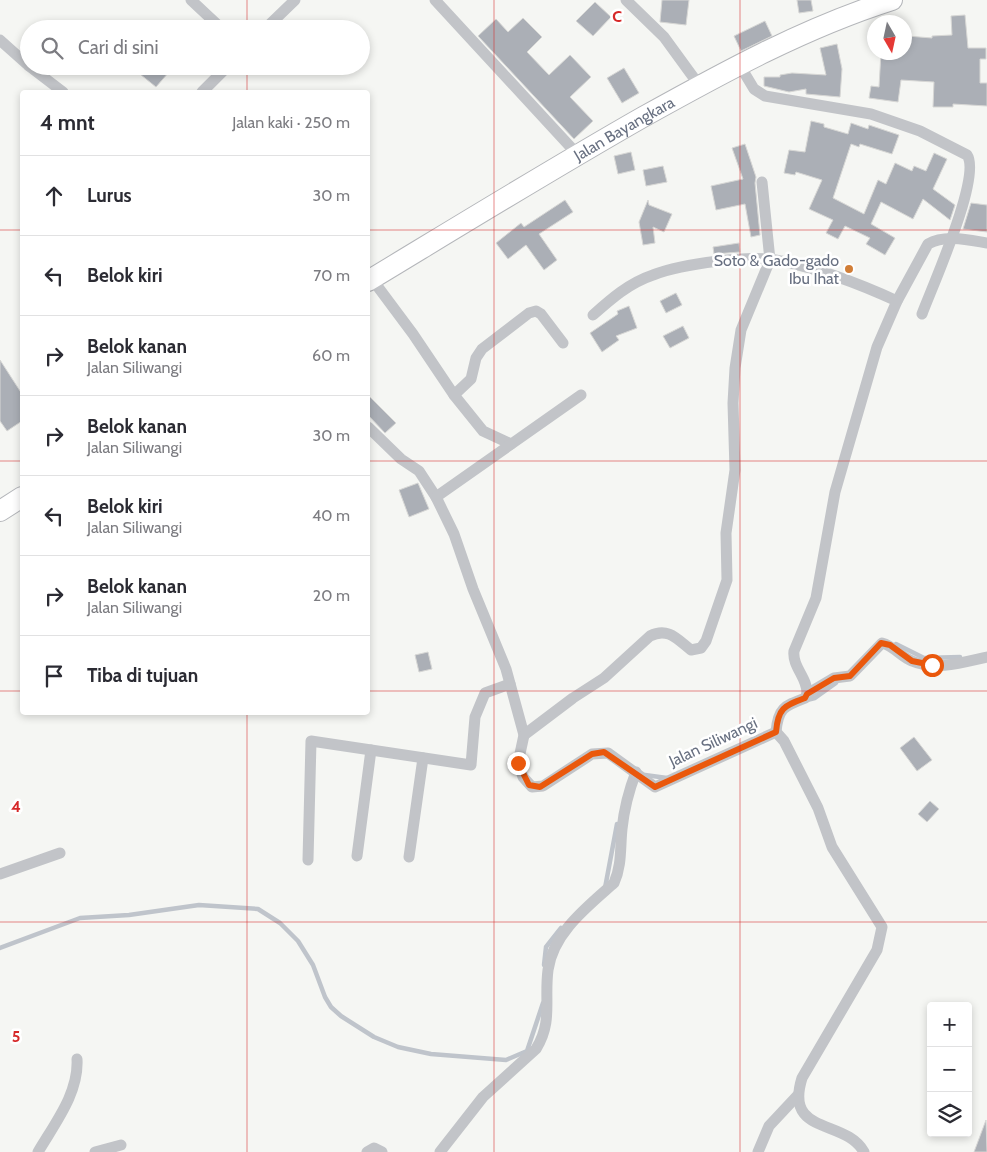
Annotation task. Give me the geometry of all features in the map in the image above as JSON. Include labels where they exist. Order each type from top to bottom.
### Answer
[{"type":"highway","name":"Jalan Bayangkara","points":[[370,280],[577,154],[699,85],[832,20],[858,5],[892,0]]},
{"type":"highway","points":[[0,511],[20,498]]},
{"type":"street","points":[[190,0],[212,20]]},
{"type":"street","points":[[274,20],[295,0]]},
{"type":"street","points":[[435,0],[577,154]]},
{"type":"street","points":[[626,0],[664,37],[699,85]]},
{"type":"street","points":[[0,40],[20,58]]},
{"type":"street","points":[[739,64],[754,89],[765,96],[871,114],[920,131],[967,155],[971,161],[971,168],[961,213],[922,314]]},
{"type":"street","points":[[41,75],[60,90]]},
{"type":"street","points":[[204,90],[219,75]]},
{"type":"street","points":[[524,735],[573,698],[604,678],[650,636],[658,632],[670,633],[691,650],[701,648],[706,641],[728,580],[726,533],[735,470],[734,368],[740,330],[770,260],[762,182]]},
{"type":"street","points":[[807,694],[807,686],[794,660],[794,651],[816,598],[835,492],[877,347],[897,300],[928,244],[934,240],[952,238],[987,243]]},
{"type":"street","points":[[593,315],[618,293],[653,274],[693,265],[747,260],[780,260],[862,285],[897,300]]},
{"type":"street","points":[[370,280],[413,334],[454,395],[483,431],[511,444]]},
{"type":"street","points":[[454,395],[471,379],[476,358],[482,349],[529,313],[536,311],[541,314],[563,343]]},
{"type":"street","points":[[436,497],[581,395]]},
{"type":"street","name":"Jalan Siliwangi","points":[[370,429],[401,459],[418,471],[436,497],[460,546],[473,589],[510,684],[524,735],[518,763],[523,777],[532,787],[543,786],[592,754],[600,752],[608,753],[655,787],[704,763],[778,734],[818,808],[832,847],[846,873],[874,913],[882,932],[877,950],[802,1078],[798,1095]]},
{"type":"street","points":[[778,734],[777,718],[783,708],[805,698],[807,694],[834,678],[843,678],[882,643],[890,645],[912,661],[924,664],[957,664],[987,657]]},
{"type":"street","points":[[308,860],[311,741],[471,765],[475,717],[485,693],[510,684]]},
{"type":"street","points":[[356,856],[371,750]]},
{"type":"street","points":[[410,857],[423,758]]},
{"type":"street","points":[[440,1152],[483,1097],[536,1049],[542,1040],[547,1024],[548,971],[556,943],[614,883],[619,872],[622,829],[629,791],[636,772]]},
{"type":"street","points":[[0,874],[60,854]]},
{"type":"street","points":[[38,1152],[72,1092],[78,1072],[77,1059]]},
{"type":"street","points":[[758,1152],[769,1126],[798,1095]]},
{"type":"street","points":[[798,1095],[800,1110],[803,1114],[858,1143],[864,1152]]},
{"type":"street","points":[[95,1152],[121,1145]]},
{"type":"street","points":[[367,1152],[374,1148],[382,1152]]},
{"type":"building","points":[[662,0],[689,0],[686,25],[660,22]]},
{"type":"building","points":[[797,0],[811,0],[813,11],[799,13]]},
{"type":"building","points":[[595,2],[611,17],[593,36],[576,21]]},
{"type":"building","points":[[965,15],[968,48],[986,48],[986,59],[980,59],[980,83],[987,83],[987,106],[953,104],[953,107],[933,107],[934,82],[901,80],[898,102],[869,98],[871,86],[879,87],[881,60],[912,60],[912,36],[932,38],[932,36],[952,35],[951,16]]},
{"type":"building","points":[[523,18],[542,37],[527,52],[549,75],[570,55],[591,77],[570,97],[593,121],[574,139],[478,36],[496,19],[508,32]]},
{"type":"building","points":[[765,21],[772,36],[741,51],[734,36]]},
{"type":"building","points":[[837,44],[842,69],[840,97],[806,94],[806,89],[789,92],[764,86],[764,77],[780,77],[780,75],[792,73],[826,75],[820,48]]},
{"type":"building","points":[[624,68],[639,93],[622,103],[607,78]]},
{"type":"building","points":[[141,75],[166,75],[156,87]]},
{"type":"building","points":[[811,121],[848,134],[851,123],[868,129],[869,125],[899,135],[892,154],[860,144],[859,147],[851,144],[833,198],[864,214],[878,180],[886,184],[895,163],[912,171],[914,166],[926,171],[934,153],[947,159],[933,189],[955,205],[950,220],[923,199],[913,219],[881,202],[871,224],[895,238],[885,255],[866,244],[870,238],[845,226],[838,239],[826,233],[833,220],[809,209],[822,180],[796,172],[795,175],[784,173],[789,150],[805,152]]},
{"type":"building","points":[[745,144],[756,177],[760,235],[751,237],[745,204],[716,210],[711,186],[743,179],[732,148]]},
{"type":"building","points":[[631,152],[635,170],[618,174],[614,156]]},
{"type":"building","points":[[663,166],[667,182],[646,186],[643,170]]},
{"type":"building","points":[[565,200],[573,212],[539,234],[557,260],[544,270],[526,245],[508,259],[496,243],[521,223],[524,227]]},
{"type":"building","points":[[648,200],[649,205],[672,214],[664,232],[653,227],[655,243],[643,245],[639,222]]},
{"type":"building","points":[[971,203],[987,205],[987,232],[963,229]]},
{"type":"building","points":[[739,243],[740,252],[714,254],[713,247]]},
{"type":"building","points":[[676,293],[682,305],[666,313],[660,301]]},
{"type":"building","points":[[629,306],[637,328],[616,336],[619,340],[602,352],[590,333],[618,314],[617,311]]},
{"type":"building","points":[[683,326],[689,338],[670,348],[663,336]]},
{"type":"building","points":[[0,360],[20,391],[20,422],[7,431],[0,421]]},
{"type":"building","points":[[370,397],[396,423],[385,433],[370,417]]},
{"type":"building","points":[[418,483],[429,509],[409,517],[399,490]]},
{"type":"building","points":[[428,652],[432,669],[419,672],[415,655]]},
{"type":"building","points":[[914,737],[932,760],[917,771],[900,748]]},
{"type":"building","points":[[930,801],[939,809],[927,822],[918,814]]},
{"type":"building","points":[[986,1120],[987,1152],[974,1152]]},
{"type":"waterway","points":[[896,644],[924,658],[960,657]]},
{"type":"waterway","points":[[807,700],[815,698],[836,683]]},
{"type":"waterway","points":[[645,775],[667,778]]},
{"type":"waterway","points":[[605,888],[617,824]]},
{"type":"waterway","points":[[0,948],[80,918],[129,915],[199,905],[258,909],[280,923],[298,941],[313,965],[325,997],[331,1007],[341,1016],[374,1037],[398,1047],[431,1054],[506,1060],[527,1051],[543,1003]]},
{"type":"waterway","points":[[544,965],[546,947],[561,928]]},
{"type":"place","name":"Soto & Gado-gado Ibu Ihat","points":[[849,269]]},
{"type":"route","points":[[518,763],[523,777],[529,785],[536,788],[552,782],[592,754],[604,752],[636,772],[655,787],[704,763],[776,732],[777,718],[783,708],[805,698],[807,694],[834,678],[850,676],[881,643],[890,645],[912,661],[932,665]]}]
